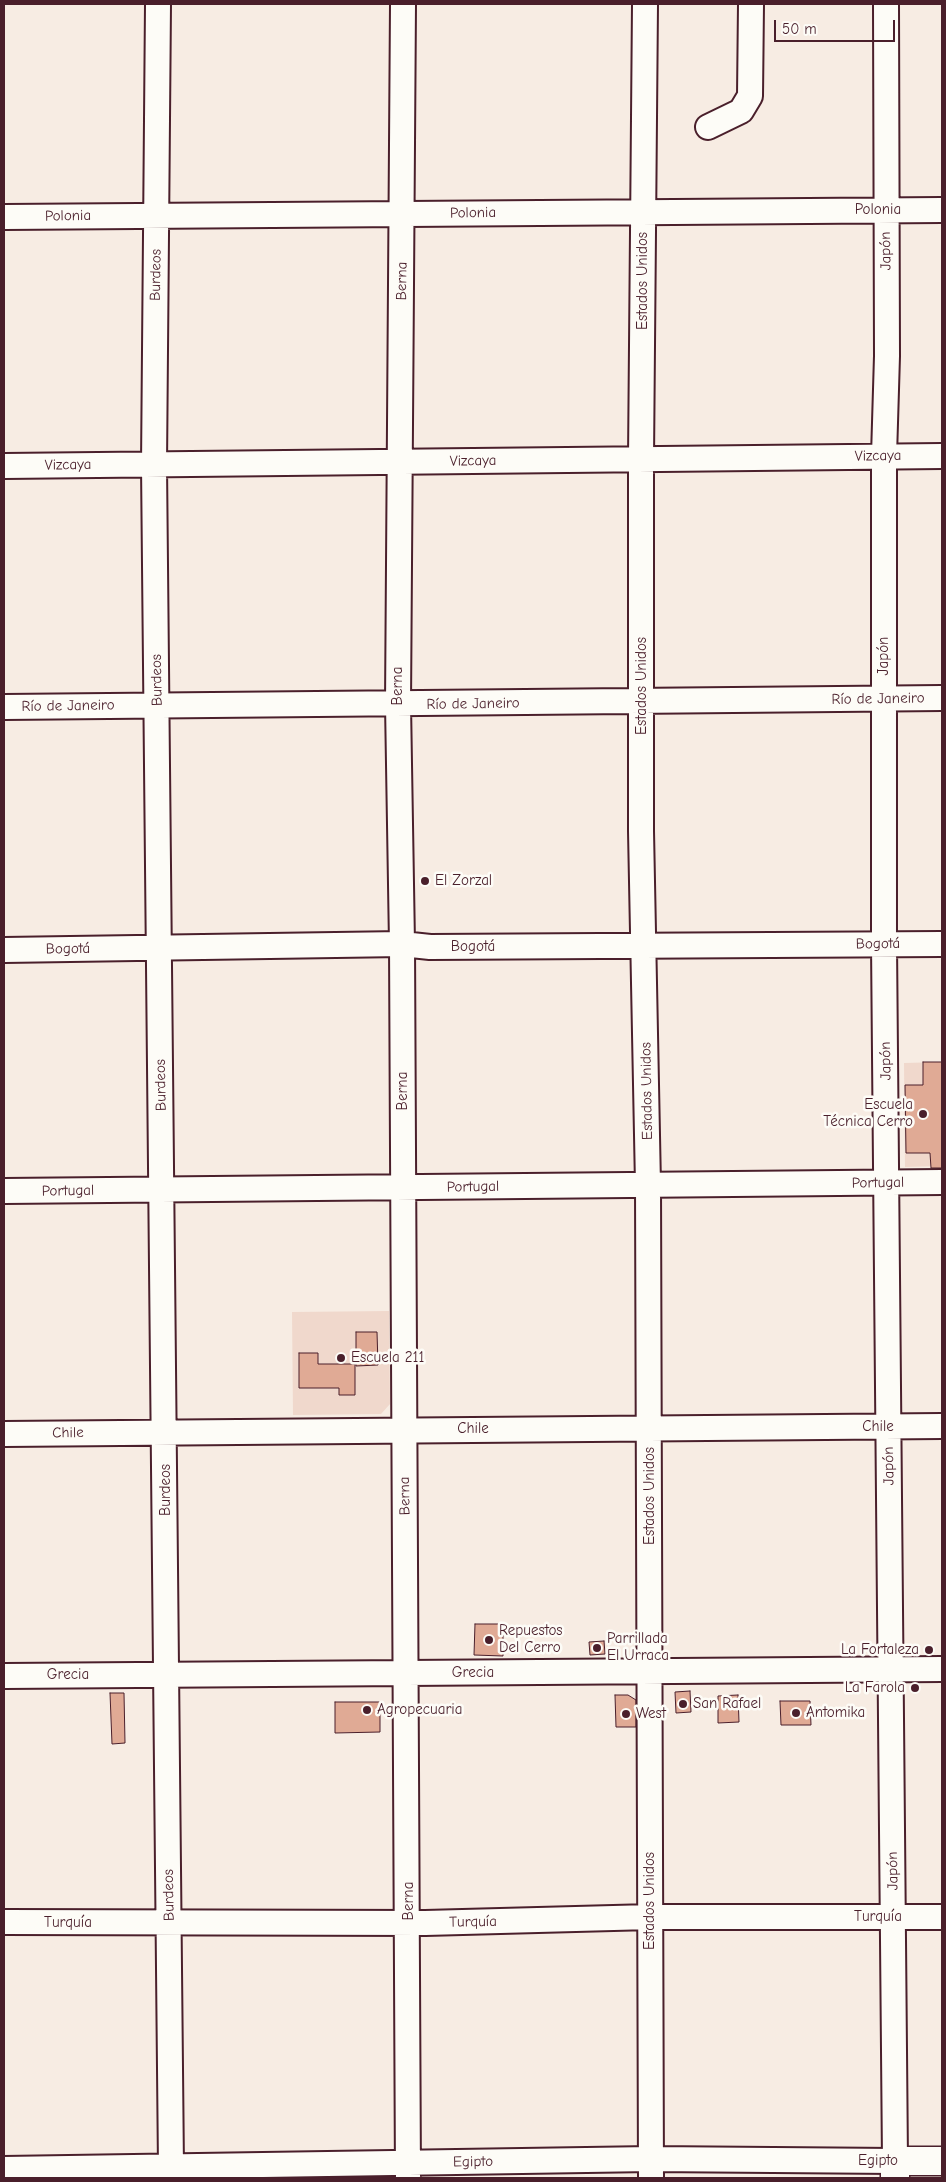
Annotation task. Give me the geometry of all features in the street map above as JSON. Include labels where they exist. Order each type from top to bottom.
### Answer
[{"type":"main road","name":"Egipto","points":[[895,2170],[942,2161]]},
{"type":"street","name":"Burdeos","points":[[158,4],[154,465],[171,2167]]},
{"type":"street","name":"Berna","points":[[404,4],[398,704],[402,944],[409,1923],[408,2171]]},
{"type":"street","name":"Estados Unidos","points":[[645,4],[641,459],[641,831],[648,1185],[650,1428],[651,2169]]},
{"type":"street","points":[[708,126],[741,111],[750,96],[751,4]]},
{"type":"street","name":"Japón","points":[[886,4],[887,356],[884,456],[884,944],[888,1182],[888,1427],[895,2170]]},
{"type":"street","name":"Polonia","points":[[4,217],[942,210]]},
{"type":"street","name":"Vizcaya","points":[[4,466],[942,456]]},
{"type":"street","name":"Río de Janeiro","points":[[4,707],[942,698]]},
{"type":"street","name":"Bogotá","points":[[4,950],[402,944],[430,947],[942,944]]},
{"type":"street","name":"Portugal","points":[[4,1191],[942,1182]]},
{"type":"street","name":"Chile","points":[[4,1434],[942,1426]]},
{"type":"street","name":"Grecia","points":[[4,1676],[942,1670]]},
{"type":"street","name":"Turquía","points":[[4,1922],[409,1923],[650,1917],[942,1917]]},
{"type":"street","name":"Egipto","points":[[4,2169],[141,2173],[171,2167],[408,2171],[651,2169],[895,2170]]},
{"type":"shaded area","name":"Escuela Técnica Cerro","points":[[942,1062],[942,1166],[905,1167],[904,1063]]},
{"type":"shaded area","name":"Escuela 211","points":[[389,1311],[390,1404],[381,1414],[293,1415],[292,1312]]},
{"type":"building","name":"Escuela Técnica Cerro","points":[[923,1062],[942,1062],[942,1168],[931,1168],[930,1153],[906,1153],[905,1085],[923,1085]]},
{"type":"building","points":[[356,1332],[377,1332],[378,1365],[356,1366]]},
{"type":"building","points":[[299,1353],[318,1353],[318,1364],[355,1364],[355,1395],[339,1395],[339,1388],[299,1388]]},
{"type":"building","name":"Repuestos Del Cerro","points":[[475,1624],[503,1624],[503,1656],[474,1655]]},
{"type":"building","name":"Parrillada El Urraca","points":[[604,1641],[605,1654],[590,1655],[589,1642]]},
{"type":"building","name":"San Rafael","points":[[690,1691],[691,1712],[676,1713],[675,1692]]},
{"type":"building","points":[[110,1693],[124,1693],[125,1743],[112,1744]]},
{"type":"building","name":"West","points":[[615,1695],[628,1695],[636,1700],[636,1727],[616,1727]]},
{"type":"building","points":[[738,1695],[739,1722],[718,1723],[718,1696]]},
{"type":"building","name":"Antomika","points":[[780,1701],[810,1701],[811,1725],[781,1725]]},
{"type":"building","points":[[335,1702],[380,1702],[380,1732],[335,1733]]},
{"type":"place","name":"El Zorzal","points":[[425,881]]},
{"type":"place","name":"Escuela Técnica Cerro","points":[[923,1114]]},
{"type":"place","name":"Escuela 211","points":[[341,1358]]},
{"type":"place","name":"Repuestos Del Cerro","points":[[489,1640]]},
{"type":"place","name":"Parrillada El Urraca","points":[[597,1648]]},
{"type":"place","name":"La Fortaleza","points":[[929,1650]]},
{"type":"place","name":"La Farola","points":[[915,1688]]},
{"type":"place","name":"San Rafael","points":[[683,1704]]},
{"type":"place","name":"Agropecuaria","points":[[367,1710]]},
{"type":"place","name":"Antomika","points":[[796,1713]]},
{"type":"place","name":"West","points":[[626,1714]]}]
